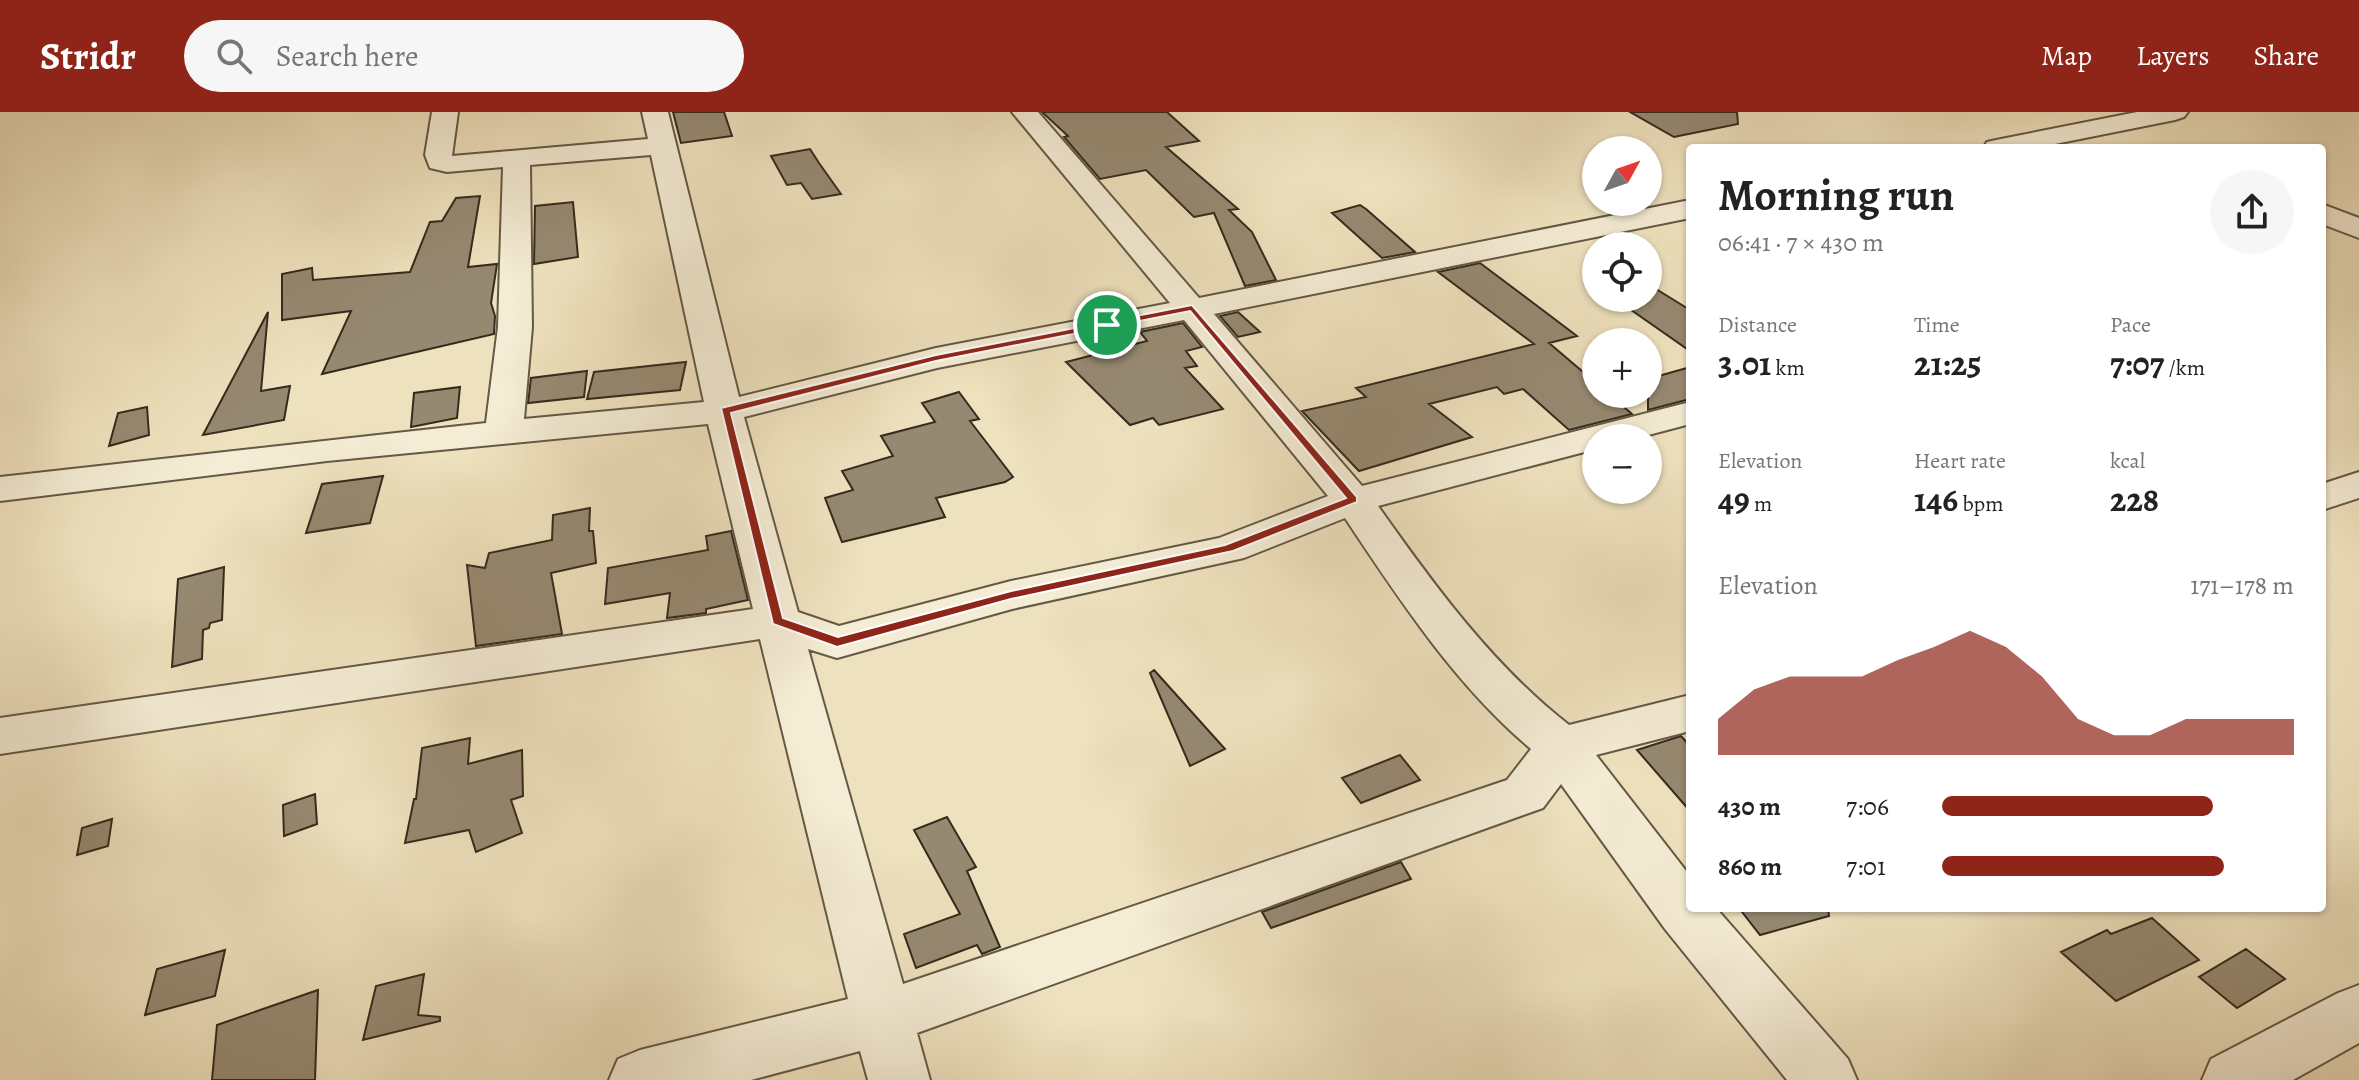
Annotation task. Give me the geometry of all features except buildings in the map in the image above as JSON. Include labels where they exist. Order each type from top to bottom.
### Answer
[{"type":"street","points":[[445,112],[438,155],[440,162],[461,164],[517,158],[659,129],[777,621],[899,1080]]},
{"type":"street","points":[[1025,112],[1353,500],[1451,635],[1513,707],[1561,746],[1685,912],[1826,1080]]},
{"type":"street","points":[[2079,112],[2153,142]]},
{"type":"street","points":[[2016,144],[2175,112]]},
{"type":"street","points":[[504,433],[515,327],[517,158]]},
{"type":"street","points":[[0,489],[725,411],[936,358],[1457,258],[1686,210]]},
{"type":"street","points":[[2326,215],[2359,229]]},
{"type":"street","points":[[0,736],[777,621],[837,642],[1011,595],[1229,549],[1353,500],[1686,414]]},
{"type":"street","points":[[2326,496],[2359,484]]},
{"type":"street","points":[[640,1080],[882,1018],[1525,794],[1561,746],[1686,714]]},
{"type":"street","points":[[2233,1080],[2359,1012]]},
{"type":"route","points":[[1192,308],[1353,500],[1229,549],[1011,595],[837,642],[777,621],[725,411],[936,358],[1107,325],[1192,308]]}]
